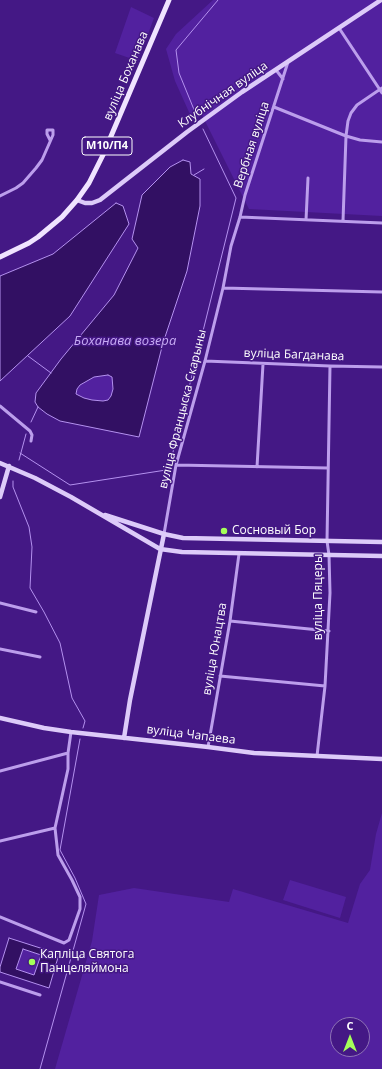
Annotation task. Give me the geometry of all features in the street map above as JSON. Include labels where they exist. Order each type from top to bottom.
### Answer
[{"type":"main road","name":"вуліца Боханава","points":[[0,257],[34,240],[62,217],[89,183],[103,155],[170,0]]},
{"type":"street","name":"Клубнічная вуліца","points":[[77,200],[85,203],[92,203],[100,200],[187,132],[242,92],[381,0]]},
{"type":"street","points":[[339,28],[381,88],[382,93]]},
{"type":"street","name":"Вербная вуліца","points":[[223,288],[231,246],[245,195],[288,62]]},
{"type":"street","points":[[276,70],[283,79]]},
{"type":"street","points":[[343,221],[346,136],[348,121],[351,113],[357,105],[381,88]]},
{"type":"street","points":[[274,107],[346,136],[360,140],[382,142]]},
{"type":"street","points":[[0,196],[16,188],[29,177],[42,160],[50,140]]},
{"type":"street","points":[[306,220],[308,178]]},
{"type":"street","points":[[240,217],[382,223]]},
{"type":"street","points":[[223,288],[382,292]]},
{"type":"street","name":"вуліца Францыска Скарыны","points":[[124,738],[130,700],[164,534],[176,464],[205,361],[223,288]]},
{"type":"street","name":"вуліца Багданава","points":[[205,361],[382,367]]},
{"type":"street","points":[[257,467],[263,364]]},
{"type":"street","name":"вуліца Пяцеры","points":[[318,756],[329,631],[330,593],[327,541],[330,366]]},
{"type":"street","points":[[0,406],[30,430],[32,435],[31,441]]},
{"type":"street","points":[[0,463],[35,478],[160,549],[182,552],[239,554],[382,556]]},
{"type":"street","points":[[176,464],[328,468]]},
{"type":"street","points":[[0,497],[9,466]]},
{"type":"street","points":[[96,512],[164,534],[183,538],[382,542]]},
{"type":"street","name":"вуліца Юнацтва","points":[[208,747],[230,621],[239,554]]},
{"type":"street","points":[[0,603],[36,612]]},
{"type":"street","points":[[230,621],[329,631]]},
{"type":"street","points":[[0,649],[40,657]]},
{"type":"street","points":[[220,676],[325,686]]},
{"type":"street","name":"вуліца Чапаева","points":[[0,718],[44,728],[71,732],[254,753],[382,759]]},
{"type":"street","points":[[0,917],[64,943],[69,940],[80,909],[80,897],[58,855],[55,828],[68,769],[68,753],[71,732]]},
{"type":"street","points":[[0,771],[68,753]]},
{"type":"street","points":[[0,841],[55,828]]},
{"type":"street","points":[[0,982],[40,995]]},
{"type":"shaded area","points":[[213,0],[382,0],[382,216],[249,209],[202,115],[193,121],[175,81],[166,49],[176,34]]},
{"type":"shaded area","points":[[131,7],[154,18],[138,61],[115,53]]},
{"type":"shaded area","points":[[108,375],[112,377],[113,389],[108,400],[92,400],[76,394],[80,385],[94,377]]},
{"type":"shaded area","points":[[382,813],[382,1069],[55,1069],[92,941],[99,895],[134,888],[229,902],[233,889],[348,923],[360,884],[370,870],[376,834]]},
{"type":"shaded area","points":[[290,880],[346,897],[340,918],[283,900]]},
{"type":"shaded area","points":[[23,949],[41,955],[34,975],[16,969]]},
{"type":"water","name":"Боханава возера","points":[[183,160],[190,162],[191,174],[200,179],[200,206],[187,271],[163,343],[139,437],[60,421],[38,407],[35,402],[36,393],[61,359],[114,295],[138,248],[132,239],[142,195],[170,167]],"holes":[[[108,375],[112,377],[113,389],[108,400],[92,400],[76,394],[80,385],[94,377]]]},
{"type":"water","name":"Боханава возера","points":[[116,203],[123,206],[129,224],[70,316],[0,381],[0,276],[53,254]]},
{"type":"water","points":[[9,938],[59,954],[49,988],[0,972],[0,967]],"holes":[[[23,949],[41,955],[34,975],[16,969]]]},
{"type":"waterway","points":[[195,112],[179,73],[176,50],[218,0]]},
{"type":"waterway","points":[[20,453],[70,485],[166,470],[173,452],[236,198],[203,129]]},
{"type":"waterway","points":[[194,175],[204,169]]},
{"type":"waterway","points":[[28,356],[51,373]]},
{"type":"waterway","points":[[31,422],[38,407]]},
{"type":"waterway","points":[[19,460],[26,434]]},
{"type":"waterway","points":[[13,481],[13,487],[29,527],[32,547],[30,588],[60,643],[72,698],[85,721],[83,728]]},
{"type":"waterway","points":[[40,1069],[86,904],[75,878],[60,850],[80,739]]},
{"type":"place","name":"Сосновый Бор","points":[[224,531]]},
{"type":"place","name":"Капліца Святога Панцеляймона","points":[[32,962]]}]
